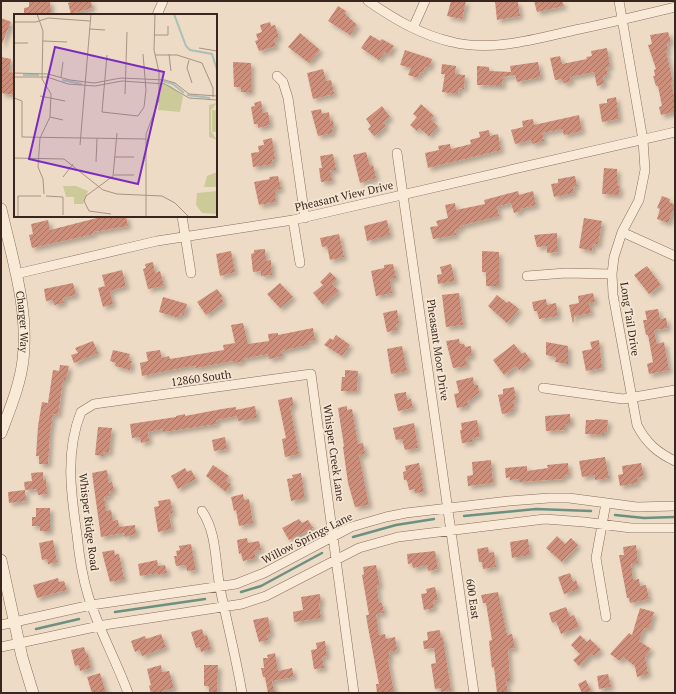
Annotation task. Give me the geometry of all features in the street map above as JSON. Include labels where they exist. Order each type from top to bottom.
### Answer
[{"type":"street","points":[[157,14],[162,1]]},
{"type":"street","points":[[368,1],[395,19],[413,28],[453,43],[491,45],[530,40],[675,7]]},
{"type":"street","points":[[413,28],[426,1]]},
{"type":"street","name":"Long Tail Drive","points":[[619,1],[643,140],[645,170],[642,189],[634,211],[622,232],[614,257],[612,274],[613,295],[634,415],[642,434],[656,450],[675,461]]},
{"type":"street","points":[[277,76],[283,82],[288,98],[305,218]]},
{"type":"street","name":"Pheasant View Drive","points":[[16,274],[141,244],[305,218],[675,132]]},
{"type":"street","name":"Pheasant Moor Drive","points":[[397,153],[449,509]]},
{"type":"street","name":"Charger Way","points":[[1,209],[16,274],[24,324],[23,360],[16,392],[1,433]]},
{"type":"street","points":[[182,217],[191,274]]},
{"type":"street","points":[[293,220],[300,263]]},
{"type":"street","points":[[622,232],[675,256]]},
{"type":"street","points":[[526,276],[566,272],[612,274]]},
{"type":"street","name":"12860 South","points":[[94,404],[310,374]]},
{"type":"street","name":"Whisper Creek Lane","points":[[310,374],[354,693]]},
{"type":"street","points":[[543,388],[608,398],[631,398],[675,390]]},
{"type":"street","name":"Whisper Ridge Road","points":[[94,404],[85,408],[79,417],[71,456],[71,492],[81,567],[91,605],[128,693]]},
{"type":"street","name":"Willow Springs Lane","points":[[1,625],[91,605],[236,584],[254,578],[333,536],[351,528],[386,517],[509,500],[548,498],[643,507],[675,506]]},
{"type":"street","points":[[606,503],[596,563],[606,617]]},
{"type":"street","name":"600 East","points":[[449,509],[474,693]]},
{"type":"street","points":[[202,511],[212,531],[220,586],[224,607],[233,638],[242,693]]},
{"type":"street","points":[[1,647],[100,625],[242,604],[266,596],[359,548],[387,539],[451,530],[545,520],[649,529],[675,528]]},
{"type":"street","points":[[1,560],[22,657],[33,693]]},
{"type":"building","points":[[29,1],[50,1],[51,14],[24,14],[24,8],[29,7]]},
{"type":"building","points":[[74,1],[91,1],[92,8],[71,14],[68,3]]},
{"type":"building","points":[[451,1],[466,1],[462,19],[447,16]]},
{"type":"building","points":[[495,1],[518,2],[520,16],[497,20]]},
{"type":"building","points":[[534,1],[562,1],[564,6],[537,12]]},
{"type":"building","points":[[338,6],[346,11],[345,14],[357,25],[350,35],[328,21]]},
{"type":"building","points":[[1,18],[11,22],[1,46]]},
{"type":"building","points":[[270,22],[271,26],[275,25],[279,38],[274,39],[276,46],[259,51],[255,41],[258,40],[256,34],[262,32],[260,25]]},
{"type":"building","points":[[668,32],[671,42],[667,43],[668,51],[666,51],[673,82],[671,83],[675,100],[675,112],[661,115],[659,107],[662,106],[658,86],[656,86],[653,76],[655,76],[654,70],[656,69],[648,45],[652,44],[650,35]]},
{"type":"building","points":[[300,33],[320,50],[309,63],[288,47]]},
{"type":"building","points":[[370,35],[380,41],[382,39],[394,46],[388,55],[385,52],[379,60],[361,48]]},
{"type":"building","points":[[607,48],[610,67],[606,68],[608,75],[603,76],[604,84],[597,86],[594,72],[570,77],[571,82],[563,83],[562,79],[555,80],[550,58],[560,56],[562,64],[587,59],[586,57],[592,56],[591,51]]},
{"type":"building","points":[[405,50],[432,59],[429,68],[425,67],[423,73],[420,72],[418,78],[408,75],[411,68],[400,65]]},
{"type":"building","points":[[1,57],[11,59],[9,72],[14,73],[14,95],[1,93]]},
{"type":"building","points":[[233,62],[251,63],[251,92],[241,92],[241,87],[234,87]]},
{"type":"building","points":[[538,62],[541,77],[517,82],[515,75],[503,77],[502,86],[477,85],[477,66],[489,67],[489,71],[511,72],[510,66]]},
{"type":"building","points":[[442,64],[456,66],[455,74],[465,75],[464,89],[459,88],[458,94],[442,92],[445,74],[441,74]]},
{"type":"building","points":[[323,69],[326,81],[331,80],[334,94],[313,99],[307,73]]},
{"type":"building","points":[[616,97],[619,119],[602,122],[599,104],[607,103],[607,99]]},
{"type":"building","points":[[261,101],[263,113],[268,112],[270,125],[258,128],[258,124],[254,124],[251,107],[255,106],[254,103]]},
{"type":"building","points":[[421,104],[434,116],[431,120],[438,126],[429,136],[419,128],[417,131],[410,125],[417,117],[413,114]]},
{"type":"building","points":[[382,106],[390,117],[383,123],[386,126],[374,136],[368,129],[371,126],[366,119]]},
{"type":"building","points":[[321,109],[322,114],[329,112],[330,121],[333,120],[334,128],[332,128],[333,133],[318,136],[311,111]]},
{"type":"building","points":[[579,115],[582,131],[564,135],[562,129],[542,133],[544,141],[532,144],[531,140],[515,144],[511,130],[523,127],[522,121],[533,119],[534,125]]},
{"type":"building","points":[[489,130],[490,136],[498,134],[501,150],[428,168],[425,153],[439,150],[438,146],[450,144],[451,149],[471,144],[470,140],[480,137],[479,132]]},
{"type":"building","points":[[272,138],[275,159],[272,159],[273,164],[253,167],[251,153],[259,152],[258,146],[264,145],[263,140]]},
{"type":"building","points":[[366,152],[370,166],[373,165],[376,178],[360,183],[353,155]]},
{"type":"building","points":[[333,154],[336,170],[330,170],[332,181],[321,182],[319,168],[322,168],[320,156]]},
{"type":"building","points":[[604,168],[617,169],[617,186],[620,186],[619,195],[602,194]]},
{"type":"building","points":[[278,176],[281,189],[275,190],[275,202],[259,205],[254,182],[270,179],[269,177]]},
{"type":"building","points":[[575,176],[577,186],[573,187],[574,193],[554,197],[551,184],[558,183],[558,179]]},
{"type":"building","points":[[518,191],[519,195],[533,191],[536,205],[520,209],[521,211],[514,213],[511,203],[499,206],[497,207],[499,216],[460,226],[461,229],[455,230],[456,235],[433,239],[430,227],[438,226],[436,221],[448,218],[445,205],[455,203],[456,210],[485,204],[484,200]]},
{"type":"building","points":[[662,196],[670,199],[669,202],[675,205],[668,223],[657,219],[660,209],[657,208]]},
{"type":"building","points":[[126,217],[128,226],[93,232],[94,234],[32,248],[29,235],[33,234],[31,224],[48,220],[50,230],[97,218]]},
{"type":"building","points":[[584,218],[602,221],[598,245],[593,244],[592,251],[579,248]]},
{"type":"building","points":[[387,220],[390,235],[367,241],[364,226]]},
{"type":"building","points":[[557,233],[558,252],[547,253],[547,246],[537,247],[534,235]]},
{"type":"building","points":[[339,234],[344,257],[330,260],[327,246],[322,247],[320,238]]},
{"type":"building","points":[[265,249],[266,261],[271,260],[272,275],[261,276],[261,271],[253,272],[251,254],[254,253],[254,250]]},
{"type":"building","points":[[231,251],[235,272],[220,276],[216,254]]},
{"type":"building","points":[[482,251],[499,252],[499,286],[486,286],[486,272],[482,272]]},
{"type":"building","points":[[153,262],[155,273],[160,271],[164,286],[148,289],[143,269],[146,268],[145,264]]},
{"type":"building","points":[[393,264],[396,278],[390,279],[392,293],[376,296],[371,271],[384,268],[384,265]]},
{"type":"building","points":[[451,264],[455,281],[438,284],[437,275],[442,274],[440,267]]},
{"type":"building","points":[[647,266],[661,285],[649,294],[634,275]]},
{"type":"building","points":[[122,270],[126,286],[110,291],[113,304],[103,307],[98,288],[105,286],[102,275]]},
{"type":"building","points":[[330,272],[337,279],[332,284],[339,291],[323,305],[313,293],[323,285],[320,282]]},
{"type":"building","points":[[73,283],[76,295],[63,298],[64,303],[54,305],[53,300],[46,301],[44,289]]},
{"type":"building","points":[[280,283],[293,297],[280,308],[267,294]]},
{"type":"building","points":[[217,289],[223,297],[221,298],[224,302],[206,315],[197,302]]},
{"type":"building","points":[[459,293],[463,325],[446,327],[442,295]]},
{"type":"building","points":[[593,293],[595,302],[589,303],[591,313],[575,316],[575,314],[573,324],[569,305],[579,303],[578,296]]},
{"type":"building","points":[[497,295],[507,303],[509,301],[519,309],[507,323],[488,306]]},
{"type":"building","points":[[163,297],[187,304],[184,315],[180,314],[179,318],[159,312]]},
{"type":"building","points":[[546,299],[547,305],[556,303],[558,316],[539,319],[537,311],[534,311],[532,302]]},
{"type":"building","points":[[658,309],[660,319],[666,318],[668,328],[654,330],[657,344],[664,342],[669,370],[649,374],[647,364],[653,362],[648,335],[646,335],[643,320],[647,320],[645,311]]},
{"type":"building","points":[[397,310],[399,323],[396,324],[397,330],[387,332],[383,313]]},
{"type":"building","points":[[243,323],[248,344],[269,341],[268,334],[278,333],[278,335],[313,328],[315,340],[307,342],[307,345],[281,351],[282,356],[269,359],[268,354],[242,359],[242,362],[233,363],[233,361],[196,368],[196,366],[186,367],[142,376],[140,363],[148,361],[146,352],[160,350],[162,358],[169,356],[170,359],[224,350],[223,345],[235,343],[231,325]]},
{"type":"building","points":[[336,335],[350,345],[342,356],[324,345],[330,338],[333,340]]},
{"type":"building","points":[[459,339],[460,344],[464,344],[465,347],[471,346],[472,356],[466,357],[467,366],[453,368],[446,341]]},
{"type":"building","points":[[599,340],[602,368],[586,371],[582,351],[592,349],[590,342]]},
{"type":"building","points":[[93,341],[98,353],[74,363],[71,355],[78,353],[75,348]]},
{"type":"building","points":[[546,342],[568,346],[568,364],[555,362],[556,357],[546,355]]},
{"type":"building","points":[[514,344],[522,354],[525,352],[531,361],[519,370],[516,366],[504,375],[493,360]]},
{"type":"building","points":[[402,346],[407,371],[391,374],[387,349]]},
{"type":"building","points":[[113,350],[130,354],[128,360],[132,361],[130,370],[115,366],[116,363],[110,361]]},
{"type":"building","points":[[60,365],[69,366],[66,380],[63,380],[58,415],[53,414],[48,464],[39,464],[39,456],[36,456],[38,426],[42,402],[48,403],[53,370],[59,371]]},
{"type":"building","points":[[345,370],[358,371],[357,391],[341,391],[342,377],[345,377]]},
{"type":"building","points":[[473,377],[474,385],[478,385],[479,393],[467,402],[467,406],[457,408],[454,394],[459,393],[456,381]]},
{"type":"building","points":[[514,387],[516,400],[513,401],[515,408],[512,409],[512,412],[502,414],[498,395],[503,394],[503,389]]},
{"type":"building","points":[[406,392],[407,400],[411,399],[413,408],[398,411],[394,394]]},
{"type":"building","points":[[292,397],[294,406],[290,407],[299,454],[285,457],[282,439],[286,438],[278,400]]},
{"type":"building","points":[[255,406],[257,418],[238,421],[237,416],[216,420],[217,424],[163,432],[163,429],[148,432],[149,441],[141,443],[140,437],[132,438],[130,424],[176,417],[185,414],[185,416],[236,407],[236,410]]},
{"type":"building","points":[[347,406],[347,410],[352,409],[358,444],[363,443],[365,454],[359,455],[369,505],[355,507],[348,483],[338,408]]},
{"type":"building","points":[[570,414],[571,424],[565,424],[565,430],[546,431],[545,416]]},
{"type":"building","points":[[477,420],[480,437],[472,438],[472,442],[462,443],[460,430],[462,430],[461,423]]},
{"type":"building","points":[[586,420],[608,420],[607,431],[604,431],[604,435],[585,434]]},
{"type":"building","points":[[414,423],[418,448],[405,450],[402,439],[396,440],[393,428]]},
{"type":"building","points":[[98,427],[112,428],[109,453],[103,452],[103,456],[95,455]]},
{"type":"building","points":[[225,437],[227,449],[214,451],[212,440]]},
{"type":"building","points":[[605,457],[609,478],[595,480],[595,475],[582,477],[579,461]]},
{"type":"building","points":[[491,460],[493,483],[468,486],[467,476],[473,475],[472,462]]},
{"type":"building","points":[[419,463],[424,492],[415,493],[415,489],[409,490],[407,480],[404,480],[403,472],[406,471],[405,466]]},
{"type":"building","points":[[568,463],[569,475],[563,476],[563,479],[519,482],[519,479],[510,480],[510,477],[506,478],[505,468],[527,466],[527,471],[548,468],[547,465]]},
{"type":"building","points":[[641,463],[644,476],[637,478],[637,483],[620,486],[618,475],[623,474],[622,466]]},
{"type":"building","points":[[213,465],[229,476],[226,481],[231,484],[226,492],[206,476]]},
{"type":"building","points":[[185,468],[187,472],[191,470],[196,479],[178,489],[171,476]]},
{"type":"building","points":[[107,470],[109,483],[112,482],[114,491],[109,491],[110,496],[104,497],[106,511],[111,510],[113,521],[118,520],[119,527],[135,525],[136,534],[125,537],[124,533],[101,537],[92,473]]},
{"type":"building","points":[[43,472],[43,480],[46,479],[47,494],[38,495],[37,489],[25,490],[24,482],[32,481],[31,473]]},
{"type":"building","points":[[301,473],[305,498],[291,501],[287,479],[293,478],[292,475]]},
{"type":"building","points":[[25,490],[26,501],[9,503],[8,492]]},
{"type":"building","points":[[243,494],[244,500],[249,499],[253,523],[239,526],[236,510],[234,511],[231,497]]},
{"type":"building","points":[[170,499],[173,513],[169,514],[172,529],[158,532],[154,507],[159,506],[158,501]]},
{"type":"building","points":[[36,508],[50,508],[50,531],[40,531],[40,526],[32,526],[32,517],[36,517]]},
{"type":"building","points":[[299,519],[302,523],[308,520],[313,528],[289,540],[282,528]]},
{"type":"building","points":[[557,536],[565,544],[571,538],[578,545],[562,562],[546,548]]},
{"type":"building","points":[[247,538],[248,543],[259,541],[261,550],[254,551],[256,558],[243,561],[241,553],[239,554],[237,540]]},
{"type":"building","points":[[528,539],[530,555],[512,558],[510,542]]},
{"type":"building","points":[[53,540],[57,562],[48,564],[47,559],[42,560],[39,543]]},
{"type":"building","points":[[191,544],[196,570],[187,571],[186,565],[176,566],[174,556],[177,556],[176,551],[180,550],[179,546]]},
{"type":"building","points":[[636,545],[638,563],[631,563],[633,580],[639,579],[640,586],[646,585],[649,599],[630,603],[629,598],[627,598],[619,555],[624,555],[623,547]]},
{"type":"building","points":[[488,547],[489,553],[494,552],[496,567],[483,569],[482,562],[479,562],[477,549]]},
{"type":"building","points":[[114,550],[115,555],[119,554],[124,579],[110,582],[102,552]]},
{"type":"building","points":[[435,551],[438,569],[428,571],[427,565],[413,568],[412,563],[408,564],[407,554]]},
{"type":"building","points":[[157,560],[158,566],[165,565],[167,573],[140,576],[138,564]]},
{"type":"building","points":[[376,565],[380,585],[377,586],[379,603],[382,603],[384,613],[376,614],[379,635],[385,634],[386,639],[395,637],[397,650],[389,652],[390,659],[388,660],[394,692],[386,693],[377,693],[376,684],[379,684],[366,615],[369,615],[362,575],[364,574],[363,567]]},
{"type":"building","points":[[570,573],[573,582],[576,580],[579,589],[564,594],[558,577]]},
{"type":"building","points":[[58,578],[59,582],[64,581],[67,590],[37,598],[33,585]]},
{"type":"building","points":[[435,587],[438,600],[433,601],[434,608],[424,610],[421,594],[427,593],[426,589]]},
{"type":"building","points":[[498,592],[507,635],[512,634],[515,648],[508,649],[510,681],[506,681],[508,693],[497,693],[494,667],[492,668],[489,641],[492,640],[486,603],[483,603],[481,595]]},
{"type":"building","points":[[320,594],[321,603],[319,604],[321,618],[294,622],[293,612],[303,610],[301,597]]},
{"type":"building","points":[[566,607],[570,617],[574,615],[579,627],[561,634],[556,621],[552,623],[549,613]]},
{"type":"building","points":[[640,608],[654,612],[649,629],[644,628],[639,641],[651,649],[645,657],[648,674],[637,677],[635,666],[623,657],[620,661],[610,654],[629,633],[632,635]]},
{"type":"building","points":[[268,617],[271,634],[267,635],[268,640],[259,642],[253,620]]},
{"type":"building","points":[[202,629],[204,636],[207,635],[211,649],[201,652],[200,647],[196,648],[191,632]]},
{"type":"building","points":[[440,630],[441,638],[443,638],[451,690],[441,692],[441,688],[435,689],[431,664],[436,663],[434,648],[424,649],[423,641],[428,640],[427,632]]},
{"type":"building","points":[[161,634],[166,647],[142,656],[140,650],[135,652],[131,641],[145,636],[146,639]]},
{"type":"building","points":[[580,635],[587,642],[590,639],[601,650],[594,656],[591,654],[579,666],[573,660],[580,654],[571,645]]},
{"type":"building","points":[[325,641],[327,656],[322,657],[324,668],[314,669],[311,650],[317,649],[316,643]]},
{"type":"building","points":[[84,647],[86,654],[88,654],[91,668],[80,671],[79,665],[75,666],[71,650]]},
{"type":"building","points":[[275,653],[278,671],[292,668],[294,677],[272,681],[275,693],[268,693],[265,677],[263,677],[261,668],[264,668],[263,658],[268,658],[267,655]]},
{"type":"building","points":[[161,665],[162,672],[169,671],[174,688],[162,691],[163,693],[151,693],[149,686],[151,685],[147,669]]},
{"type":"building","points":[[204,665],[218,665],[217,692],[209,692],[209,686],[204,686]]},
{"type":"building","points":[[100,673],[106,693],[92,693],[87,677]]},
{"type":"building","points":[[608,674],[611,687],[599,689],[597,676]]},
{"type":"building","points":[[586,680],[591,691],[582,693],[578,684]]},
{"type":"waterway","points":[[464,516],[536,509],[591,511]]},
{"type":"waterway","points":[[615,515],[644,518],[675,517]]},
{"type":"waterway","points":[[353,537],[396,525],[434,519]]},
{"type":"waterway","points":[[241,592],[261,586],[322,553]]},
{"type":"waterway","points":[[115,612],[205,599]]},
{"type":"waterway","points":[[36,629],[79,619]]}]
